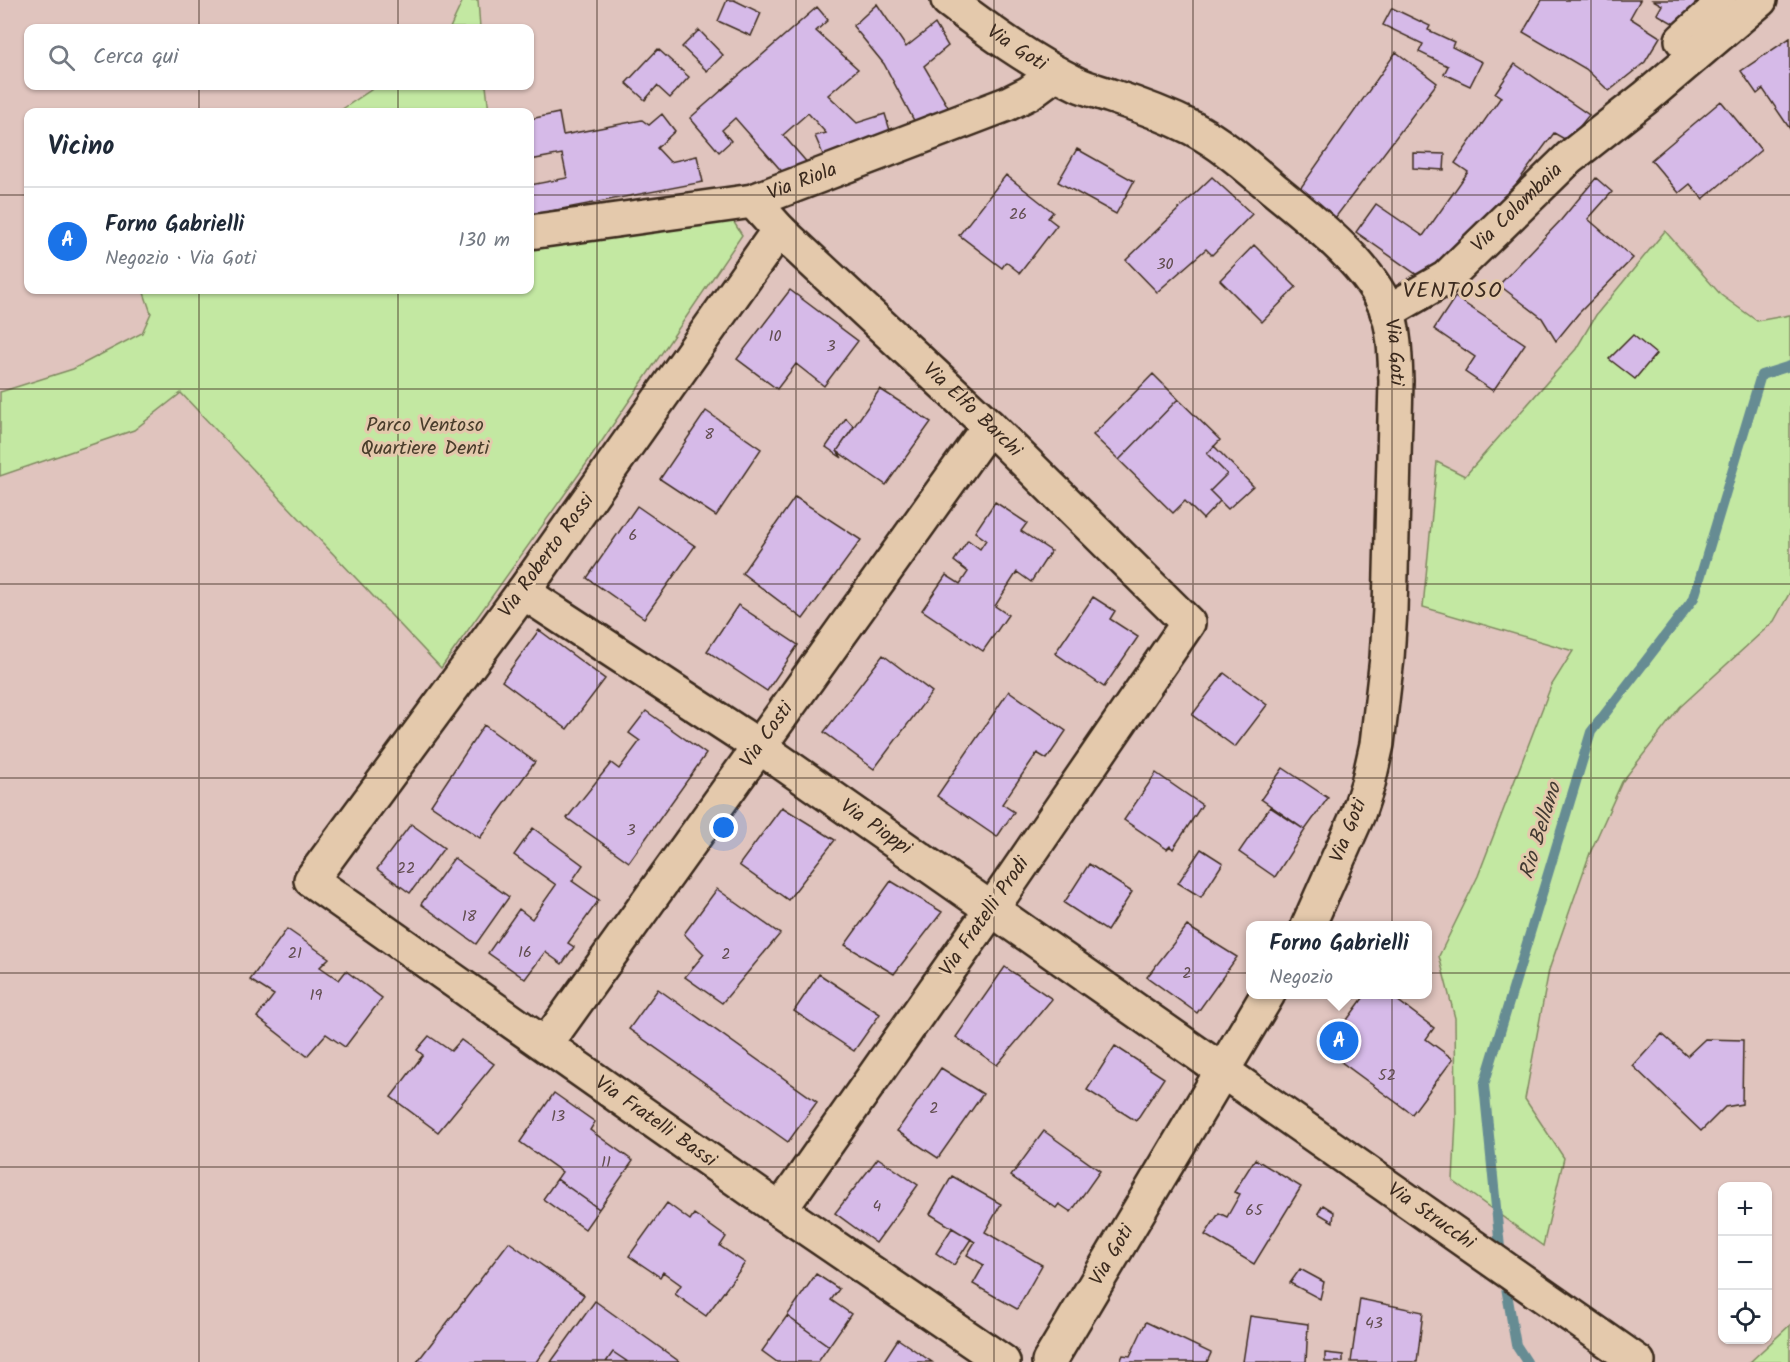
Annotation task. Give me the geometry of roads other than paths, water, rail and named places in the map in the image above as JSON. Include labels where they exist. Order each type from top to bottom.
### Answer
[{"type":"street","name":"Via Goti","points":[[948,0],[1012,48],[1056,73],[1080,85],[1165,115],[1193,128],[1227,149],[1313,221],[1344,251],[1367,278],[1388,312],[1395,355],[1396,381],[1390,610],[1383,705],[1377,744],[1365,794],[1310,921]]},
{"type":"street","name":"Via Colombaia","points":[[1645,98],[1658,67],[1667,54],[1712,13],[1719,0]]},
{"type":"street","name":"Via Colombaia","points":[[1388,312],[1446,278],[1569,158],[1645,98],[1760,0]]},
{"type":"street","name":"Via Riola","points":[[534,231],[753,201],[1007,104],[1029,93],[1056,73]]},
{"type":"street","name":"Via Elfo Barchi","points":[[753,201],[779,230],[989,426],[1188,623]]},
{"type":"street","name":"Via Roberto Rossi","points":[[311,880],[523,592],[779,230]]},
{"type":"street","name":"Via Costi","points":[[546,1044],[989,426]]},
{"type":"street","name":"Via Pioppi","points":[[523,592],[760,747],[1223,1072]]},
{"type":"street","name":"Via Fratelli Prodi","points":[[780,1210],[991,910],[1188,623]]},
{"type":"street","name":"Via Fratelli Bassi","points":[[311,880],[780,1210],[1003,1362]]},
{"type":"street","name":"Via Goti","points":[[1049,1362],[1265,999]]},
{"type":"street","name":"Via Strucchi","points":[[1223,1072],[1638,1362]]},
{"type":"waterway","name":"Rio Bellano","points":[[1501,1258],[1484,1085],[1591,732],[1694,598],[1761,375],[1790,366]]},
{"type":"waterway","name":"Rio Bellano","points":[[1504,1276],[1516,1345],[1527,1362]]},
{"type":"place","name":"Forno Gabrielli","points":[[1339,1041]]},
{"type":"district","name":"VENTOSO","points":[[1453,291]]},
{"type":"park label","name":"Parco Ventoso Quartiere Denti","points":[[425,438]]}]
